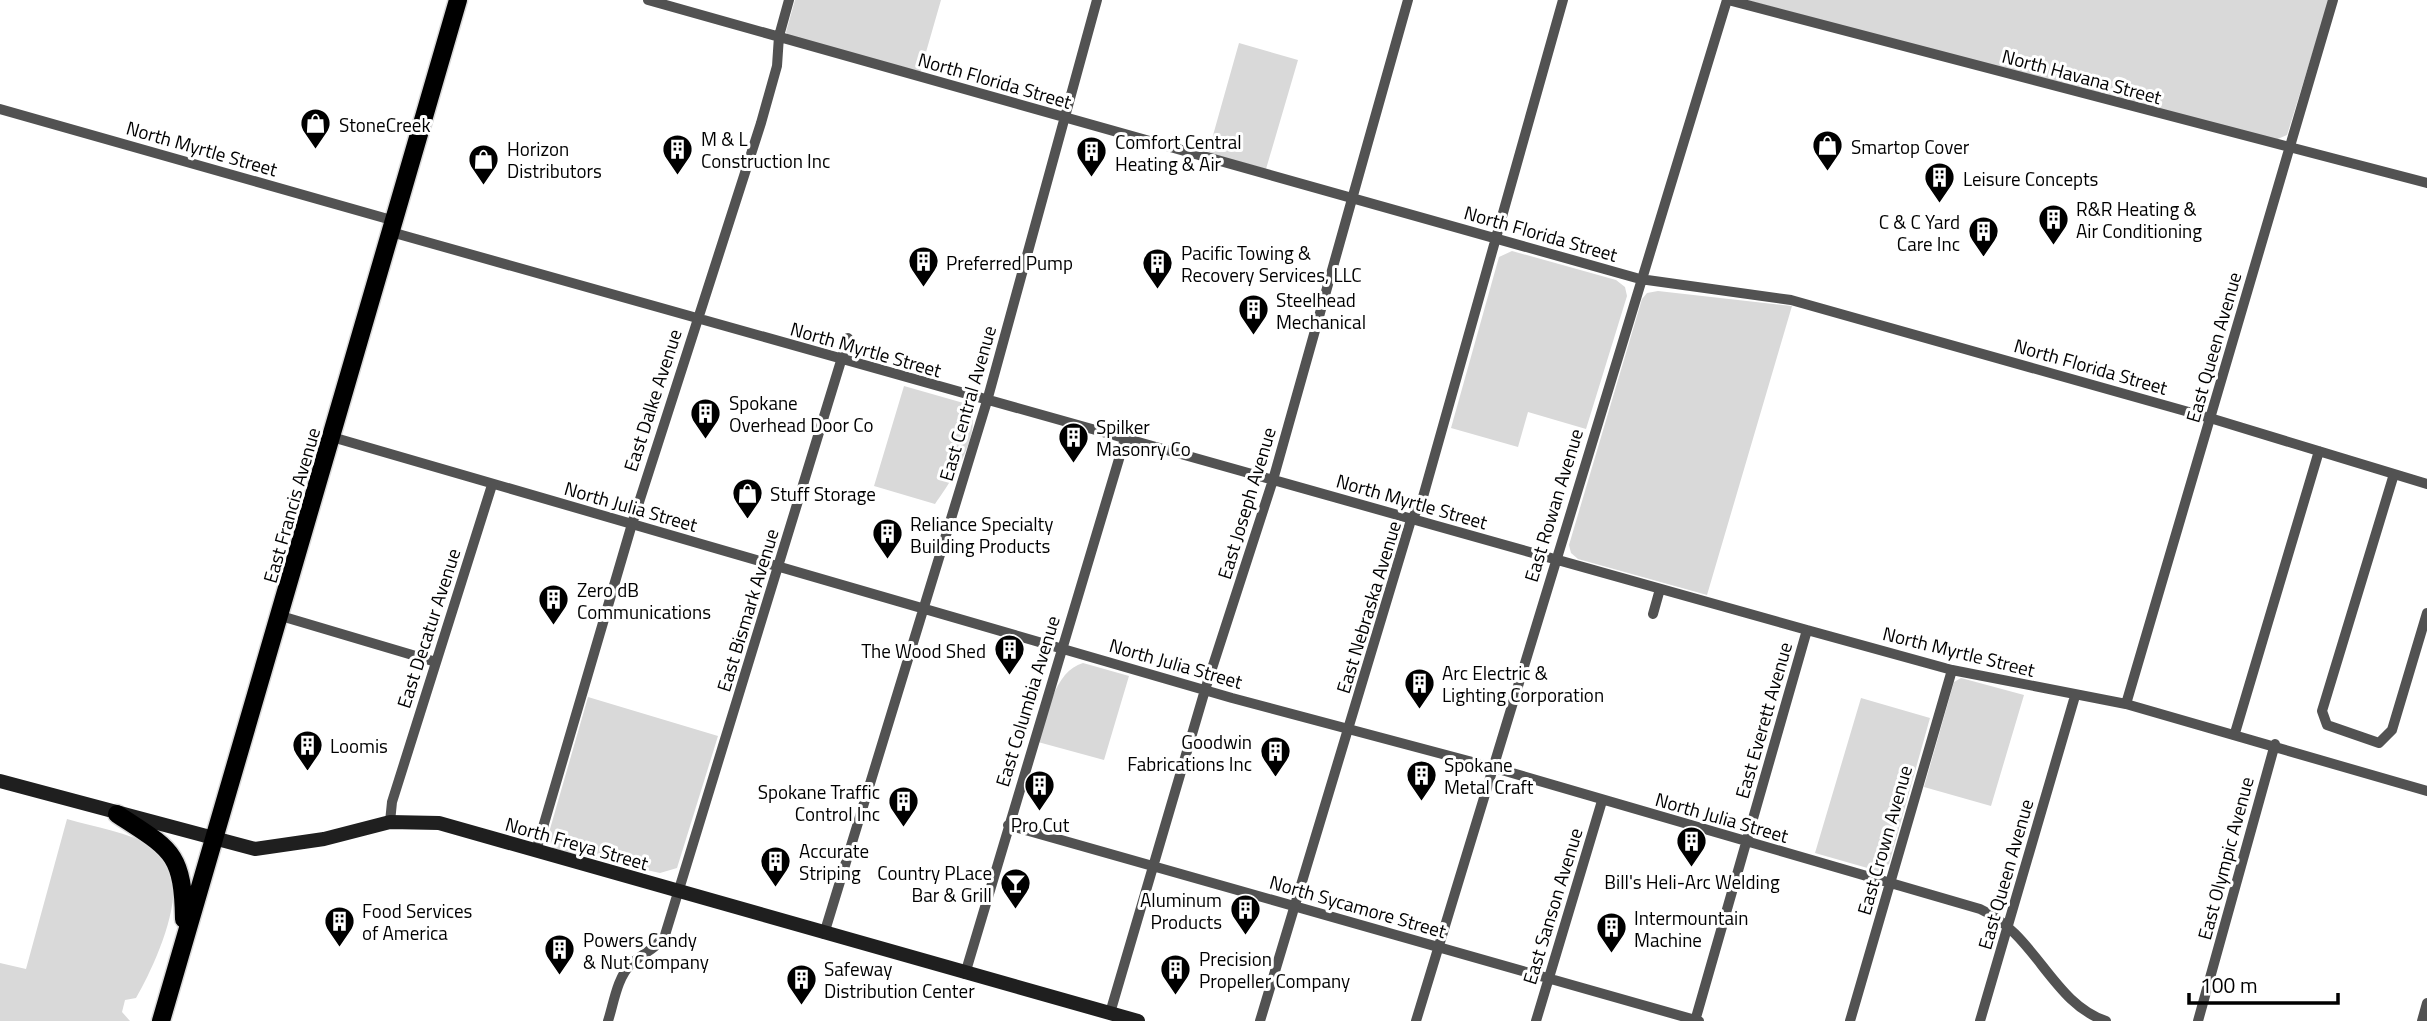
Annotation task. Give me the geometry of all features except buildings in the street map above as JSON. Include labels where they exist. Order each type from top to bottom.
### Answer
[{"type":"main road","name":"East Francis Avenue","points":[[161,1021],[281,616],[458,0]]},
{"type":"main road","points":[[117,814],[165,847],[177,862],[184,897],[185,939]]},
{"type":"street","name":"North Florida Street","points":[[648,0],[1640,279],[1791,300],[2210,418],[2427,484]]},
{"type":"street","name":"East Dalke Avenue","points":[[536,851],[632,524],[696,318],[761,123],[777,66],[779,36],[789,0]]},
{"type":"street","name":"East Central Avenue","points":[[824,934],[987,401],[1097,0]]},
{"type":"street","name":"East Joseph Avenue","points":[[1110,1013],[1205,690],[1273,480],[1408,0]]},
{"type":"street","name":"East Nebraska Avenue","points":[[1260,1021],[1411,520],[1421,504],[1563,0]]},
{"type":"street","name":"North Havana Street","points":[[1728,0],[2427,183]]},
{"type":"street","name":"East Rowan Avenue","points":[[1416,1021],[1495,768],[1555,558],[1640,279],[1728,0]]},
{"type":"street","name":"East Queen Avenue","points":[[2126,704],[2333,0]]},
{"type":"street","name":"North Myrtle Street","points":[[0,109],[841,360],[1952,670],[2126,704],[2275,744],[2427,791]]},
{"type":"street","name":"East Bismark Avenue","points":[[608,1021],[622,975],[633,962],[657,947],[665,935],[780,568],[848,338]]},
{"type":"street","name":"North Julia Street","points":[[332,437],[1205,690],[1495,768],[1980,909],[2008,925],[2080,1007],[2106,1021]]},
{"type":"street","name":"East Columbia Avenue","points":[[965,974],[1125,439]]},
{"type":"street","points":[[2235,733],[2319,451]]},
{"type":"street","points":[[2394,474],[2322,711],[2327,725],[2379,743],[2392,730],[2427,613]]},
{"type":"street","name":"East Decatur Avenue","points":[[390,822],[392,802],[492,485]]},
{"type":"street","points":[[1653,614],[1660,589]]},
{"type":"street","points":[[281,616],[436,662]]},
{"type":"street","name":"East Everett Avenue","points":[[1697,1021],[1807,630]]},
{"type":"street","name":"East Crown Avenue","points":[[1850,1021],[1952,670]]},
{"type":"street","name":"East Queen Avenue","points":[[1980,1021],[2075,696]]},
{"type":"street","name":"East Olympic Avenue","points":[[2198,1021],[2275,744]]},
{"type":"street","name":"North Freya Street","points":[[0,781],[255,849],[277,848],[390,822],[439,823],[678,893],[1138,1021]]},
{"type":"street","name":"East Sanson Avenue","points":[[1536,1021],[1602,801]]},
{"type":"street","name":"North Sycamore Street","points":[[1008,825],[1697,1021]]},
{"type":"street","points":[[2422,1021],[2427,1003]]},
{"type":"shaded area","points":[[795,0],[941,0],[920,73],[789,37],[786,32]]},
{"type":"shaded area","points":[[1746,0],[2329,0],[2287,135],[2273,141]]},
{"type":"shaded area","points":[[1239,43],[1298,60],[1266,169],[1208,153]]},
{"type":"shaded area","points":[[1512,251],[1616,280],[1625,287],[1627,296],[1586,429],[1528,412],[1518,447],[1451,428],[1499,257]]},
{"type":"shaded area","points":[[1658,291],[1792,306],[1707,595],[1578,559],[1571,553],[1569,545],[1642,299],[1647,293]]},
{"type":"shaded area","points":[[904,386],[967,404],[972,414],[970,441],[957,469],[935,504],[874,486]]},
{"type":"shaded area","points":[[1083,663],[1129,676],[1104,760],[1038,742],[1058,685],[1065,675]]},
{"type":"shaded area","points":[[1961,678],[2024,695],[1991,806],[1924,787],[1954,682]]},
{"type":"shaded area","points":[[588,697],[718,736],[677,868],[660,873],[553,849],[548,836]]},
{"type":"shaded area","points":[[1861,698],[1930,718],[1889,864],[1878,871],[1815,853]]},
{"type":"shaded area","points":[[67,819],[133,837],[154,847],[167,860],[173,877],[173,898],[162,943],[136,998],[125,1000],[122,1012],[130,1021],[0,1021],[0,963],[26,969]]},
{"type":"place","name":"StoneCreek","points":[[316,151]]},
{"type":"place","name":"Smartop Cover","points":[[1828,173]]},
{"type":"place","name":"M & L Construction Inc","points":[[678,176]]},
{"type":"place","name":"Comfort Central Heating & Air","points":[[1092,179]]},
{"type":"place","name":"Horizon Distributors","points":[[484,186]]},
{"type":"place","name":"Leisure Concepts","points":[[1940,205]]},
{"type":"place","name":"R&R Heating & Air Conditioning","points":[[2053,246]]},
{"type":"place","name":"C & C Yard Care Inc","points":[[1983,259]]},
{"type":"place","name":"Preferred Pump","points":[[923,289]]},
{"type":"place","name":"Pacific Towing & Recovery Services, LLC","points":[[1158,290]]},
{"type":"place","name":"Steelhead Mechanical","points":[[1253,337]]},
{"type":"place","name":"Spokane Overhead Door Co","points":[[706,440]]},
{"type":"place","name":"Spilker Masonry Co","points":[[1073,464]]},
{"type":"place","name":"Stuff Storage","points":[[747,520]]},
{"type":"place","name":"Reliance Specialty Building Products","points":[[887,561]]},
{"type":"place","name":"Zero dB Communications","points":[[554,627]]},
{"type":"place","name":"The Wood Shed","points":[[1009,677]]},
{"type":"place","name":"Arc Electric & Lighting Corporation","points":[[1419,710]]},
{"type":"place","name":"Loomis","points":[[307,772]]},
{"type":"place","name":"Goodwin Fabrications Inc","points":[[1275,779]]},
{"type":"place","name":"Spokane Metal Craft","points":[[1421,802]]},
{"type":"place","name":"Pro Cut","points":[[1040,812]]},
{"type":"place","name":"Spokane Traffic Control Inc","points":[[903,829]]},
{"type":"place","name":"Bill's Heli-Arc Welding","points":[[1692,869]]},
{"type":"place","name":"Accurate Striping","points":[[776,888]]},
{"type":"place","name":"Country PLace Bar & Grill","points":[[1015,910]]},
{"type":"place","name":"Aluminum Products","points":[[1245,937]]},
{"type":"place","name":"Food Services of America","points":[[339,948]]},
{"type":"place","name":"Intermountain Machine","points":[[1611,955]]},
{"type":"place","name":"Powers Candy & Nut Company","points":[[560,977]]},
{"type":"place","name":"Precision Propeller Company","points":[[1176,996]]},
{"type":"place","name":"Safeway Distribution Center","points":[[801,1006]]}]
